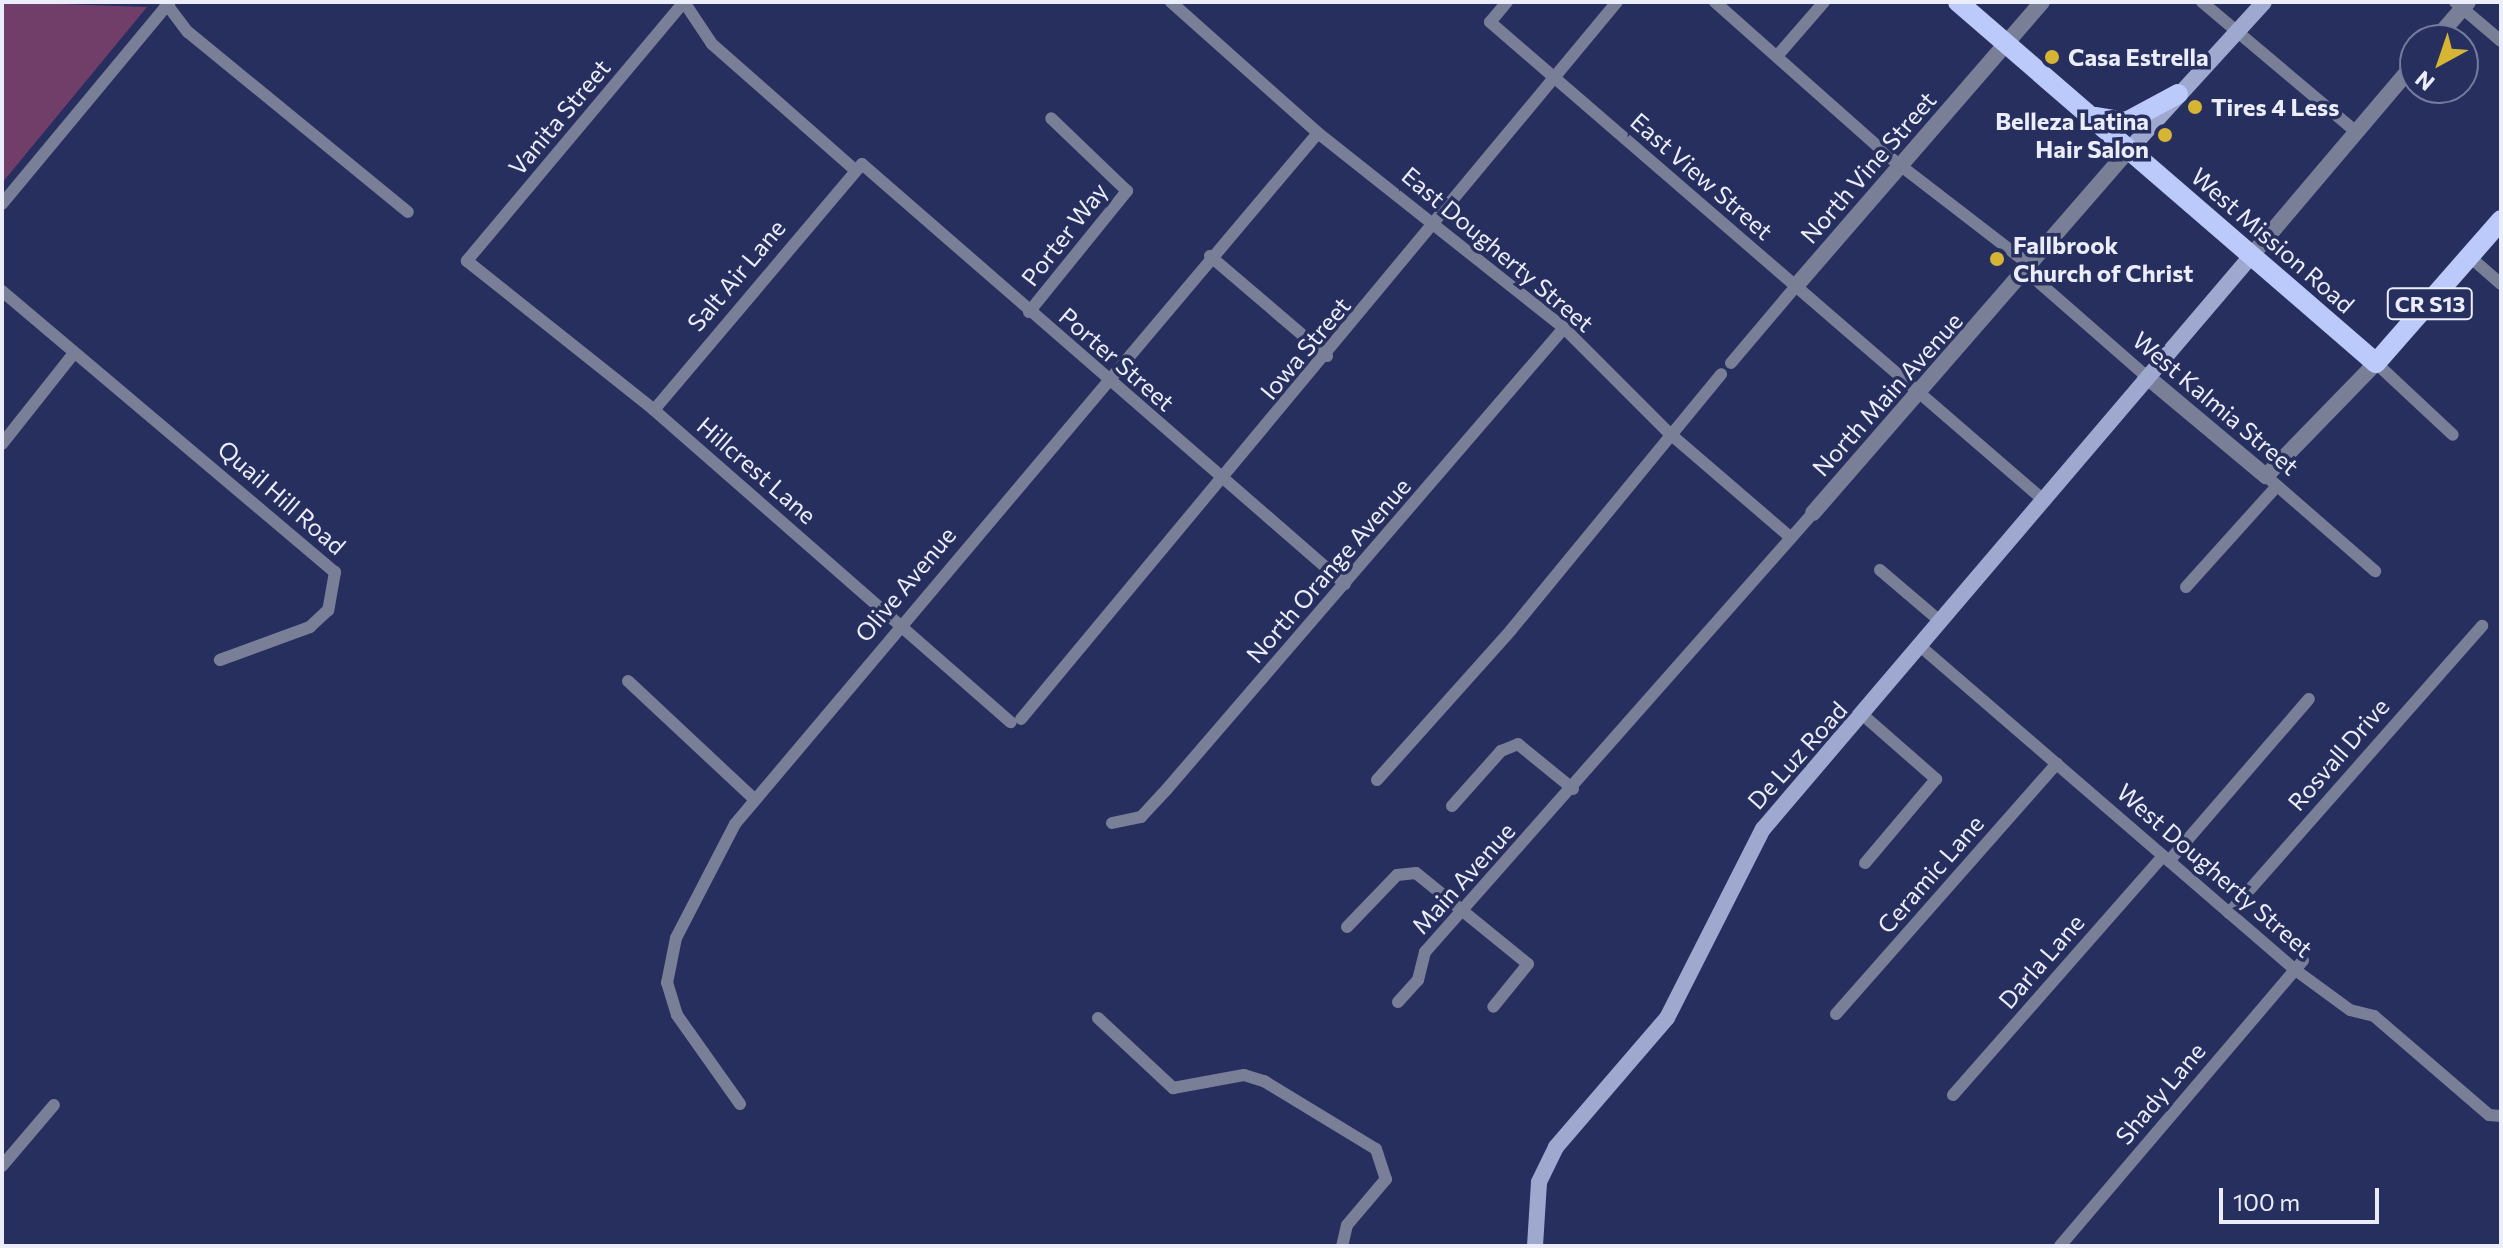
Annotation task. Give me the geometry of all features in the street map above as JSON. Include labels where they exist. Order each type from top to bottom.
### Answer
[{"type":"main road","name":"West Mission Road","points":[[1958,2],[2376,363]]},
{"type":"main road","name":"North Main Avenue","points":[[2234,29],[2250,2]]},
{"type":"main road","name":"North Main Avenue","points":[[2129,150],[2234,29],[2264,2]]},
{"type":"main road","points":[[2089,115],[2126,122],[2178,94]]},
{"type":"main road","name":"CR S13","points":[[2376,363],[2501,220]]},
{"type":"main road","name":"De Luz Road","points":[[1535,1246],[1539,1182],[1556,1147],[1667,1018],[1763,829],[1864,716],[2145,375],[2252,255]]},
{"type":"street","name":"East Dougherty Street","points":[[1171,2],[1318,133],[1435,221],[1564,328],[1668,432],[1790,537]]},
{"type":"street","points":[[1182,13],[1192,2]]},
{"type":"street","name":"East View Street","points":[[1507,2],[1490,22],[2041,498]]},
{"type":"street","name":"Iowa Street","points":[[1016,721],[1224,480],[1553,76],[1617,2]]},
{"type":"street","name":"West Kalmia Street","points":[[1715,2],[2029,269],[2145,375],[2375,571]]},
{"type":"street","points":[[1778,55],[1824,2]]},
{"type":"street","name":"North Vine Street","points":[[1731,363],[2042,2]]},
{"type":"street","points":[[2202,2],[2355,131]]},
{"type":"street","points":[[2,204],[167,3],[188,32],[408,212]]},
{"type":"street","name":"Porter Street","points":[[681,3],[712,44],[1345,584]]},
{"type":"street","name":"Vanita Street","points":[[467,261],[681,3]]},
{"type":"street","points":[[2447,24],[2462,4],[2501,41]]},
{"type":"street","points":[[2252,255],[2399,81]]},
{"type":"street","name":"Porter Way","points":[[1029,312],[1127,191],[1051,118]]},
{"type":"street","name":"Olive Avenue","points":[[740,1104],[677,1015],[667,983],[676,938],[754,799],[1105,378],[1318,133]]},
{"type":"street","name":"North Main Avenue","points":[[1573,789],[1790,537],[1922,394],[2129,150]]},
{"type":"street","name":"Salt Air Lane","points":[[654,410],[859,167]]},
{"type":"street","points":[[1210,256],[1327,356]]},
{"type":"street","points":[[2470,257],[2501,284]]},
{"type":"street","name":"Hillcrest Lane","points":[[467,261],[654,410],[1016,721]]},
{"type":"street","name":"Quail Hill Road","points":[[2,291],[335,572],[328,610],[310,627],[220,660]]},
{"type":"street","name":"North Orange Avenue","points":[[1112,823],[1141,817],[1564,328]]},
{"type":"street","points":[[2,444],[74,353]]},
{"type":"street","points":[[2186,587],[2272,481],[2376,363]]},
{"type":"street","name":"West Mission Road","points":[[2376,363],[2453,435]]},
{"type":"street","points":[[1377,780],[1414,734],[1511,630],[1665,446],[1668,432],[1721,374]]},
{"type":"street","points":[[1880,570],[1940,621]]},
{"type":"street","name":"Rosvall Drive","points":[[2229,913],[2482,626]]},
{"type":"street","name":"West Dougherty Street","points":[[1920,646],[2229,913],[2299,965],[2350,1010],[2374,1016],[2495,1115]]},
{"type":"street","points":[[628,681],[754,799]]},
{"type":"street","name":"Darla Lane","points":[[1953,1095],[2309,699]]},
{"type":"street","points":[[1864,716],[1936,779],[1865,863]]},
{"type":"street","points":[[1452,806],[1501,751],[1518,744],[1573,789]]},
{"type":"street","name":"Ceramic Lane","points":[[1836,1014],[2057,763]]},
{"type":"street","name":"Main Avenue","points":[[1398,1002],[1418,980],[1425,952],[1573,789]]},
{"type":"street","points":[[1347,927],[1406,871],[1463,911],[1528,964],[1493,1007]]},
{"type":"street","name":"Shady Lane","points":[[2060,1246],[2299,965]]},
{"type":"street","points":[[1098,1018],[1173,1088],[1254,1078],[1376,1149],[1386,1179],[1347,1225],[1342,1246]]},
{"type":"street","points":[[2,1166],[54,1105]]},
{"type":"shaded area","points":[[2,2],[147,7],[2,183]]},
{"type":"place","name":"Casa Estrella","points":[[2052,57]]},
{"type":"place","name":"Tires 4 Less","points":[[2195,107]]},
{"type":"place","name":"Belleza Latina Hair Salon","points":[[2165,135]]},
{"type":"place","name":"Fallbrook Church of Christ","points":[[1997,259]]}]
